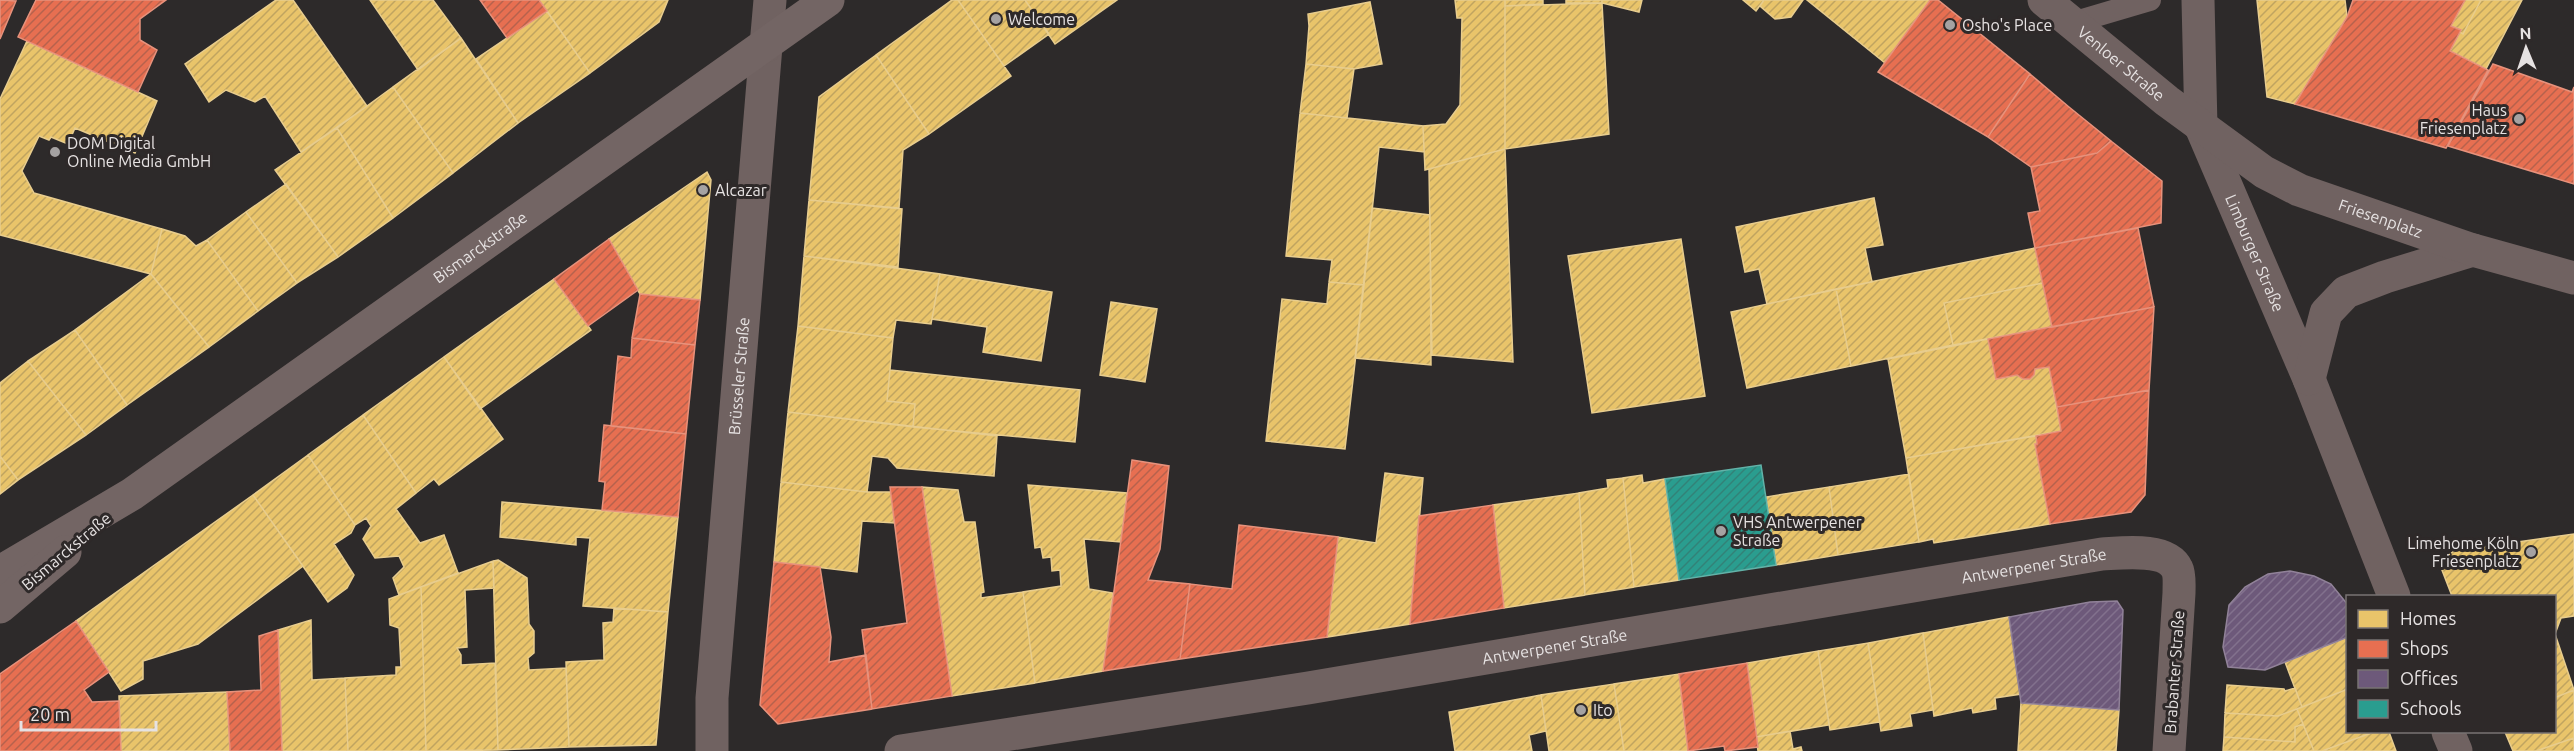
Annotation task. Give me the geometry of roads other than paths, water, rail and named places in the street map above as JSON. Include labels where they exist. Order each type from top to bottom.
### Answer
[{"type":"main road","name":"Bismarckstraße","points":[[0,572],[132,494],[828,0]]},
{"type":"main road","name":"Bismarckstraße","points":[[0,607],[132,494]]},
{"type":"street","name":"Brüsseler Straße","points":[[712,751],[713,686],[770,0]]},
{"type":"street","name":"Venloer Straße","points":[[2044,0],[2201,127]]},
{"type":"street","points":[[2198,0],[2201,127]]},
{"type":"street","name":"Friesenplatz","points":[[2201,127],[2264,172],[2300,190],[2473,250],[2574,278]]},
{"type":"street","name":"Limburger Straße","points":[[2201,127],[2309,378],[2393,595]]},
{"type":"street","points":[[2309,378],[2326,313],[2346,292],[2473,250]]},
{"type":"street","name":"Antwerpener Straße","points":[[901,751],[1308,688],[2102,554],[2131,552],[2161,556],[2170,561],[2178,570],[2179,593]]},
{"type":"street","name":"Brabanter Straße","points":[[2169,751],[2179,593]]},
{"type":"street","points":[[2448,733],[2456,751]]},
{"type":"lane","points":[[2072,22],[2150,0]]},
{"type":"place","name":"Welcome","points":[[996,19]]},
{"type":"place","name":"Osho's Place","points":[[1950,25]]},
{"type":"place","name":"Haus Friesenplatz","points":[[2519,119]]},
{"type":"place","name":"DOM Digital Online Media GmbH","points":[[55,152]]},
{"type":"place","name":"Alcazar","points":[[703,190]]},
{"type":"place","name":"VHS Antwerpener Straße","points":[[1721,531]]},
{"type":"place","name":"Limehome Köln Friesenplatz","points":[[2531,552]]},
{"type":"place","name":"Ito","points":[[1581,710]]}]
